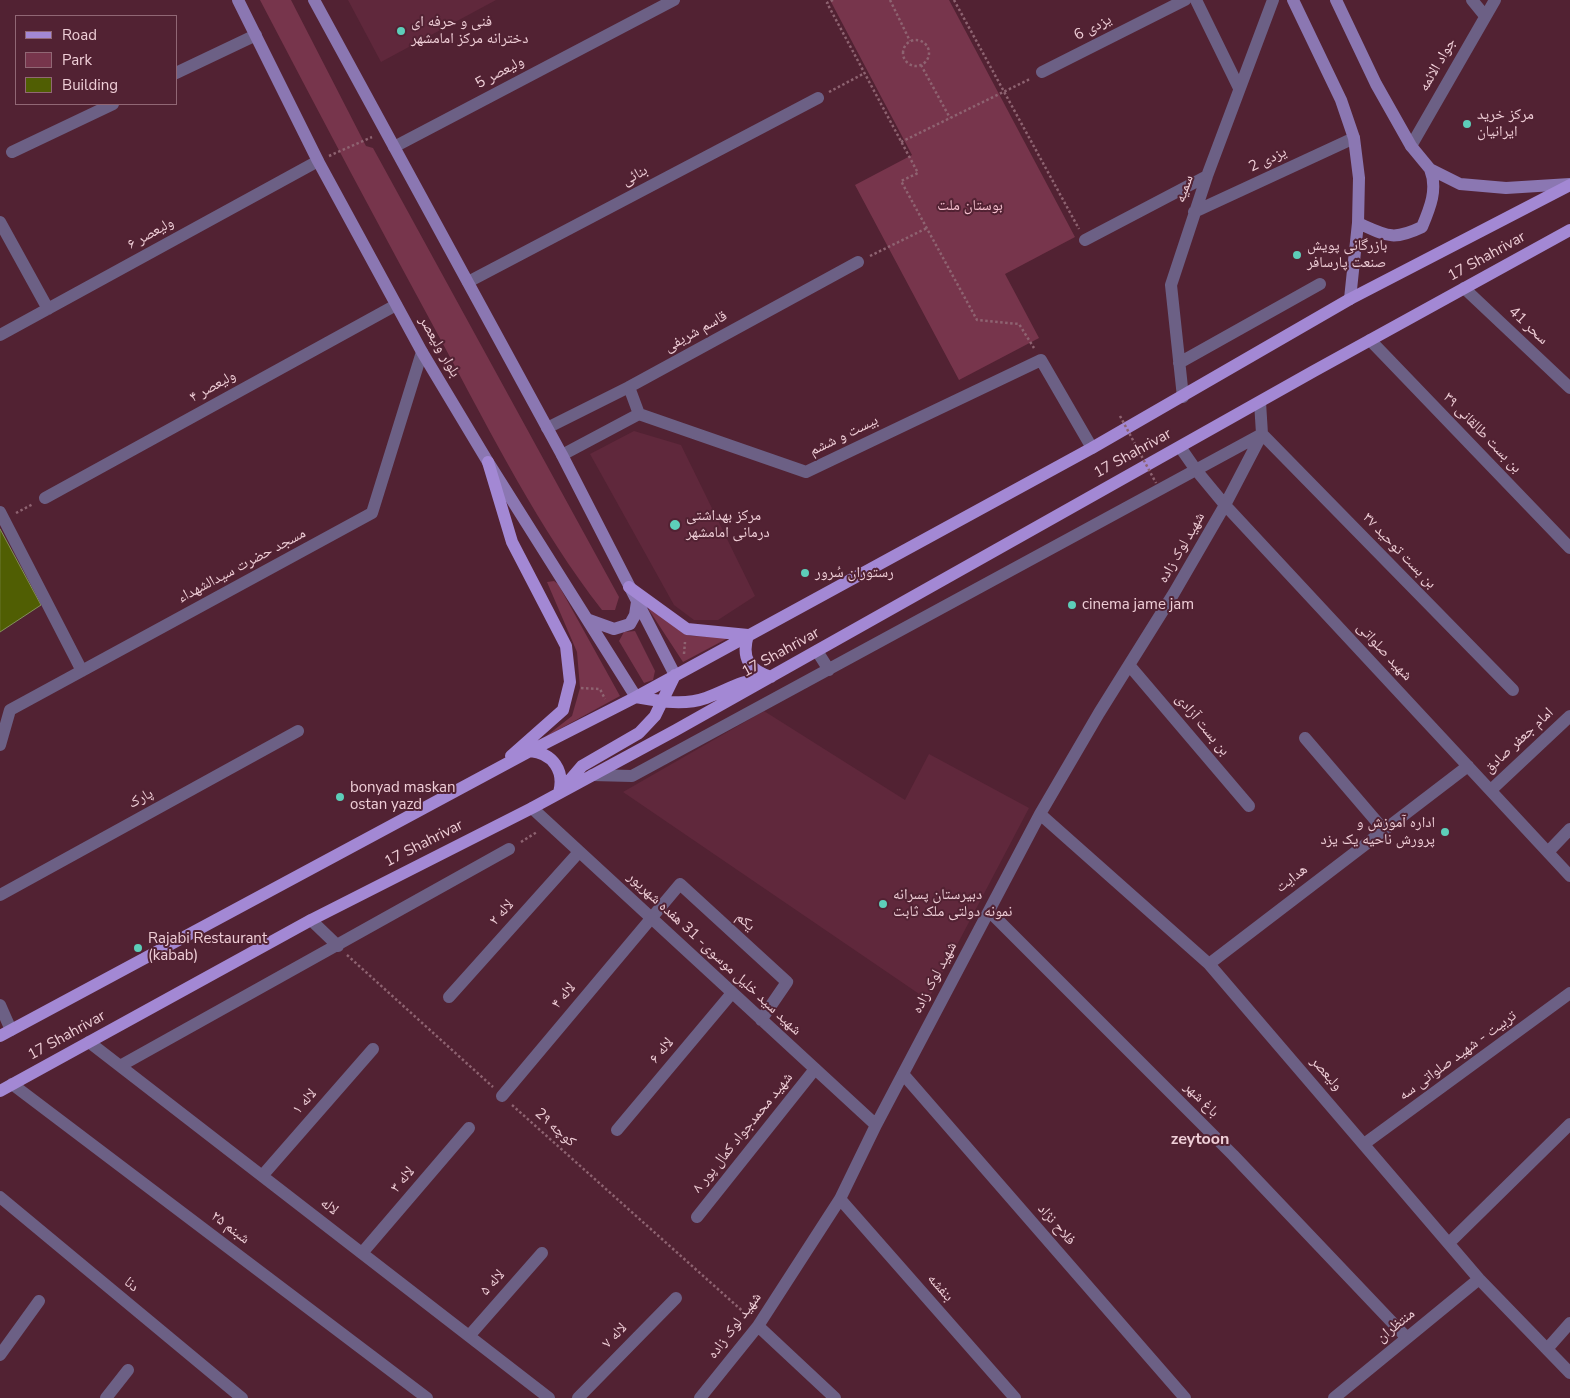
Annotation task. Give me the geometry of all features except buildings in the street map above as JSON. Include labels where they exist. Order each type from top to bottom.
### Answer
[{"type":"main road","name":"بلوار ولیعصر","points":[[238,0],[318,162],[422,352],[488,462],[636,697]]},
{"type":"main road","points":[[314,0],[562,455],[675,675],[655,716],[640,733],[582,766],[559,793]]},
{"type":"main road","points":[[1292,0],[1341,100],[1354,138],[1359,178],[1358,222],[1350,299]]},
{"type":"main road","points":[[1336,0],[1376,84],[1411,146],[1430,169],[1434,180],[1430,207],[1422,227],[1402,237],[1382,234],[1358,222]]},
{"type":"main road","points":[[1430,169],[1460,184],[1506,188],[1570,185]]},
{"type":"main road","name":"17 Shahrivar","points":[[6,1033],[636,697],[1092,448],[1350,299],[1570,185]]},
{"type":"main road","name":"17 Shahrivar","points":[[0,1091],[311,920],[532,808],[771,677],[1370,340],[1570,230]]},
{"type":"main road","points":[[488,462],[512,542],[566,646],[570,682],[563,710],[490,774]]},
{"type":"main road","points":[[629,588],[687,628],[748,636],[745,646],[745,657],[750,666],[759,673],[771,677]]},
{"type":"main road","points":[[589,620],[614,628],[630,624],[635,615],[637,602]]},
{"type":"main road","points":[[636,697],[686,702],[705,698],[744,681],[771,677]]},
{"type":"main road","points":[[530,752],[546,756],[558,768],[561,785],[559,793]]},
{"type":"street","name":"ولیعصر 5","points":[[394,147],[674,0]]},
{"type":"street","name":"یزدی 6","points":[[1042,72],[1185,0]]},
{"type":"street","points":[[1196,0],[1239,88]]},
{"type":"street","name":"سمیه","points":[[1183,396],[1171,285],[1207,176],[1274,0]]},
{"type":"street","points":[[1472,0],[1485,16]]},
{"type":"street","name":"جواد الائمه","points":[[1411,146],[1494,0]]},
{"type":"street","points":[[178,72],[256,35]]},
{"type":"street","name":"بنائی","points":[[468,282],[818,98]]},
{"type":"street","points":[[12,152],[111,105]]},
{"type":"street","name":"یزدی 2","points":[[1194,212],[1354,138]]},
{"type":"street","name":"ولیعصر ۶","points":[[0,335],[318,162]]},
{"type":"street","points":[[1085,240],[1207,176]]},
{"type":"street","points":[[0,222],[48,308]]},
{"type":"street","name":"قاسم شریفی","points":[[547,428],[629,387],[858,262]]},
{"type":"street","points":[[1179,363],[1320,284]]},
{"type":"street","name":"سحر 41","points":[[1464,288],[1570,388]]},
{"type":"street","name":"ولیعصر ۴","points":[[46,498],[396,305]]},
{"type":"street","name":"بن‌ بست طالقانی ۳۹","points":[[1370,340],[1570,548]]},
{"type":"street","name":"مسجد حضرت سیدالشهداء","points":[[0,745],[10,710],[372,513],[422,352]]},
{"type":"street","points":[[1041,360],[1092,448]]},
{"type":"street","name":"بیست و ششم","points":[[640,414],[806,472],[1041,360]]},
{"type":"street","points":[[562,455],[640,414],[629,387]]},
{"type":"street","points":[[592,775],[632,776],[1262,434],[1260,402]]},
{"type":"street","name":"شهید لوک زاده","points":[[700,1398],[758,1326],[840,1198],[876,1125],[1040,814],[1225,505],[1262,434]]},
{"type":"street","name":"بن بست توحید ۳۷","points":[[1262,434],[1513,690]]},
{"type":"street","name":"شهید صلواتی","points":[[1180,447],[1225,505],[1570,876]]},
{"type":"street","points":[[2,516],[82,671]]},
{"type":"street","points":[[818,651],[829,670]]},
{"type":"street","name":"بن بست آزادی","points":[[1129,665],[1249,806]]},
{"type":"street","name":"امام جعفر صادق","points":[[1490,790],[1570,716]]},
{"type":"street","name":"پارک","points":[[0,895],[298,731]]},
{"type":"street","points":[[1305,738],[1384,829]]},
{"type":"street","name":"هدایت","points":[[1209,964],[1468,766]]},
{"type":"street","name":"شهید سید خلیل موسوی- 31 هفده شهریور","points":[[532,808],[876,1125]]},
{"type":"street","name":"ولیعصر","points":[[1040,814],[1209,964],[1479,1279],[1570,1374]]},
{"type":"street","points":[[1548,852],[1570,829]]},
{"type":"street","points":[[120,1066],[338,946],[508,849]]},
{"type":"street","name":"لاله ۲","points":[[448,996],[579,852]]},
{"type":"street","name":"یکم","points":[[651,918],[680,884],[788,982],[761,1020]]},
{"type":"street","name":"باغ شهر","points":[[989,911],[1233,1155],[1407,1338]]},
{"type":"street","name":"لاله ۴","points":[[502,1096],[651,918]]},
{"type":"street","points":[[311,920],[338,946]]},
{"type":"street","name":"لاله ۶","points":[[617,1130],[732,993]]},
{"type":"street","name":"تربیت - شهید صلواتی سه","points":[[1364,1144],[1570,993]]},
{"type":"street","points":[[0,1005],[6,1033]]},
{"type":"street","name":"لاله","points":[[89,1042],[550,1398]]},
{"type":"street","name":"لاله ۱","points":[[262,1176],[372,1049]]},
{"type":"street","name":"شهید محمدجواد کمال پور ۸","points":[[697,1217],[815,1069]]},
{"type":"street","name":"فلاح نژاد","points":[[903,1074],[1185,1398]]},
{"type":"street","name":"شبنم ۲۵","points":[[12,1084],[427,1398]]},
{"type":"street","points":[[1449,1243],[1570,1124]]},
{"type":"street","name":"لاله ۳","points":[[362,1254],[469,1128]]},
{"type":"street","name":"دنا","points":[[0,1197],[242,1398]]},
{"type":"street","name":"بنفشه","points":[[840,1198],[1016,1398]]},
{"type":"street","name":"لاله ۵","points":[[469,1336],[542,1253]]},
{"type":"street","name":"منتظران","points":[[1334,1398],[1479,1279]]},
{"type":"street","name":"لاله ۷","points":[[578,1398],[676,1298]]},
{"type":"street","points":[[0,1355],[39,1301]]},
{"type":"street","points":[[1547,1349],[1570,1323]]},
{"type":"street","points":[[758,1326],[835,1398]]},
{"type":"street","points":[[106,1398],[128,1370]]},
{"type":"path","points":[[833,0],[827,3],[863,74],[918,173],[901,181],[977,320],[1019,324],[1041,360]]},
{"type":"path","points":[[890,0],[910,41]]},
{"type":"path","points":[[954,0],[1085,240]]},
{"type":"path","points":[[918,40],[926,44],[929,52],[927,60],[922,65],[913,66],[906,62],[902,55],[904,47],[910,41],[918,40]]},
{"type":"path","points":[[922,65],[950,118]]},
{"type":"path","points":[[901,142],[1042,72]]},
{"type":"path","points":[[818,98],[863,74]]},
{"type":"path","points":[[318,162],[385,131]]},
{"type":"path","points":[[858,262],[926,228]]},
{"type":"path","points":[[1120,416],[1156,483]]},
{"type":"path","points":[[2,516],[46,498]]},
{"type":"path","points":[[684,656],[687,628]]},
{"type":"path","points":[[508,849],[550,824]]},
{"type":"path","name":"کوچه 2۹","points":[[338,946],[758,1326]]},
{"type":"shaded area","name":"فنی و حرفه ای دخترانه مرکز امامشهر","points":[[348,0],[496,0],[381,62]]},
{"type":"shaded area","name":"مرکز بهداشتی درمانی امامشهر","points":[[634,431],[681,445],[755,596],[718,620],[694,620],[674,605],[590,454]]},
{"type":"shaded area","name":"دبیرستان پسرانه نمونه دولتی ملک ثابت","points":[[764,711],[905,800],[929,754],[1029,808],[928,1000],[623,792]]},
{"type":"green space","points":[[260,0],[291,0],[366,146],[373,148],[619,597],[615,610],[602,610],[557,547],[517,481]]},
{"type":"green space","name":"بوستان ملت","points":[[830,0],[949,0],[1075,237],[1005,274],[1039,338],[959,380],[855,185],[912,155]]},
{"type":"green space","points":[[554,581],[558,584],[620,696],[545,737],[572,716],[580,688],[577,652],[547,582]]},
{"type":"green space","points":[[650,607],[684,634],[691,636],[730,637],[683,662],[649,610]]},
{"type":"green space","points":[[635,631],[655,671],[653,680],[644,683],[619,641],[624,632]]},
{"type":"place","name":"فنی و حرفه ای دخترانه مرکز امامشهر","points":[[401,31]]},
{"type":"place","name":"مرکز خرید ایرانیان","points":[[1467,124]]},
{"type":"place","name":"بازرگانی پویش صنعت پارسافر","points":[[1297,255]]},
{"type":"place","name":"مرکز بهداشتی درمانی امامشهر","points":[[675,525]]},
{"type":"place","name":"رستوران سُرور","points":[[805,573]]},
{"type":"place","name":"cinema jame jam","points":[[1072,605]]},
{"type":"place","name":"bonyad maskan ostan yazd","points":[[340,797]]},
{"type":"place","name":"اداره آموزش و پرورش ناحیه یک یزد","points":[[1445,832]]},
{"type":"place","name":"دبیرستان پسرانه نمونه دولتی ملک ثابت","points":[[883,904]]},
{"type":"place","name":"Rajabi Restaurant (kabab)","points":[[138,948]]},
{"type":"district","name":"zeytoon","points":[[1200,1140]]}]
